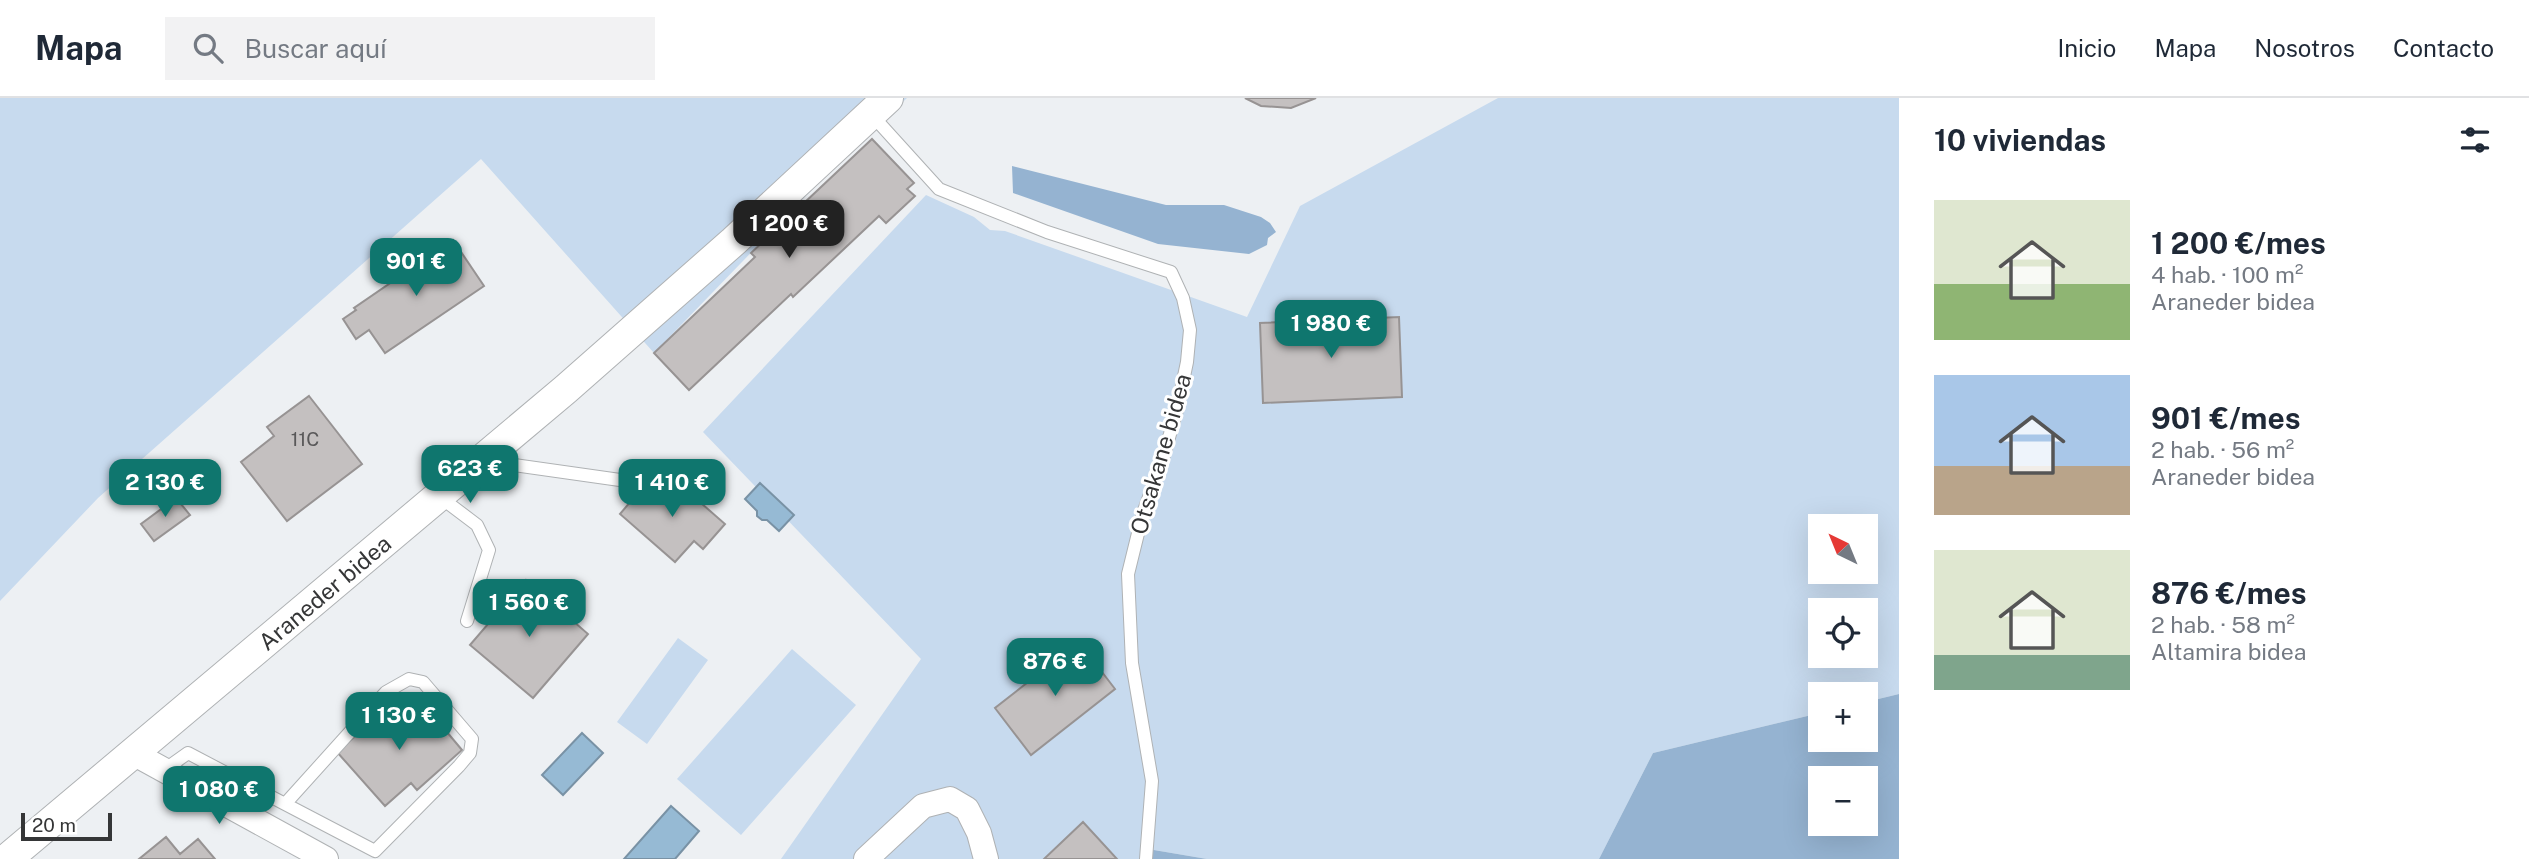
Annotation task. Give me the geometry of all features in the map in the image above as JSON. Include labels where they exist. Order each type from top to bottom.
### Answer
[{"type":"street","name":"Araneder bidea","points":[[7,859],[483,461],[734,241],[879,106]]},
{"type":"street","points":[[133,753],[326,859]]},
{"type":"street","points":[[866,859],[923,806],[950,800],[967,809],[979,833],[986,859]]},
{"type":"lane","name":"Otsakane bidea","points":[[879,106],[939,189],[1047,232],[1171,272],[1183,298],[1191,330],[1187,362],[1177,410],[1143,513],[1128,574],[1132,663],[1152,781],[1146,859]]},
{"type":"lane","points":[[483,461],[634,482]]},
{"type":"lane","points":[[440,497],[477,524],[489,550],[467,621]]},
{"type":"lane","points":[[164,770],[188,753],[285,804],[375,851],[459,766],[470,753],[472,739],[423,682],[409,679],[387,692],[285,804]]},
{"type":"shaded area","points":[[0,98],[907,98],[829,172],[654,353],[481,159],[98,498],[0,601]]},
{"type":"shaded area","points":[[1498,98],[1899,98],[1899,694],[1878,699],[1878,682],[1808,682],[1808,716],[1653,753],[1599,859],[1207,859],[1148,849],[1144,859],[781,859],[921,659],[703,432],[926,195],[974,217],[990,230],[1005,231],[1247,317],[1300,206]]},
{"type":"shaded area","points":[[1012,166],[1166,205],[1224,205],[1261,217],[1270,223],[1276,232],[1268,238],[1267,245],[1249,254],[1158,244],[1013,193]]},
{"type":"shaded area","points":[[760,483],[794,515],[779,531],[767,520],[757,516],[757,511],[745,499]]},
{"type":"shaded area","points":[[678,638],[708,660],[647,744],[617,722]]},
{"type":"shaded area","points":[[792,649],[856,705],[741,835],[677,779]]},
{"type":"shaded area","points":[[1899,694],[1899,859],[1599,859],[1653,753],[1808,716],[1808,752],[1878,752],[1878,699]]},
{"type":"shaded area","points":[[582,733],[603,753],[563,795],[542,775]]},
{"type":"shaded area","points":[[671,806],[699,831],[675,859],[624,859]]},
{"type":"shaded area","points":[[1148,849],[1207,859],[1145,859]]},
{"type":"building","points":[[1245,98],[1316,98],[1291,108],[1261,106]]},
{"type":"building","points":[[872,139],[914,183],[907,189],[915,196],[886,223],[879,216],[689,390],[654,353],[755,257],[751,253]]},
{"type":"building","points":[[453,240],[484,286],[385,353],[369,330],[356,339],[343,319],[356,310],[354,308]]},
{"type":"building","points":[[1399,317],[1402,397],[1263,403],[1260,323]]},
{"type":"building","points":[[309,396],[362,464],[287,521],[241,462],[274,436],[267,427]]},
{"type":"building","points":[[670,476],[725,524],[703,549],[694,541],[675,562],[620,514],[642,488],[652,497]]},
{"type":"building","points":[[176,498],[190,515],[154,541],[141,524]]},
{"type":"building","points":[[526,580],[588,634],[533,698],[470,645]]},
{"type":"building","points":[[1079,642],[1115,689],[1031,755],[995,708]]},
{"type":"building","points":[[400,697],[427,727],[436,719],[462,750],[417,790],[411,783],[385,806],[337,752]]},
{"type":"building","points":[[1083,822],[1117,859],[1044,859]]},
{"type":"building","points":[[166,837],[180,854],[198,839],[215,859],[139,859]]}]
